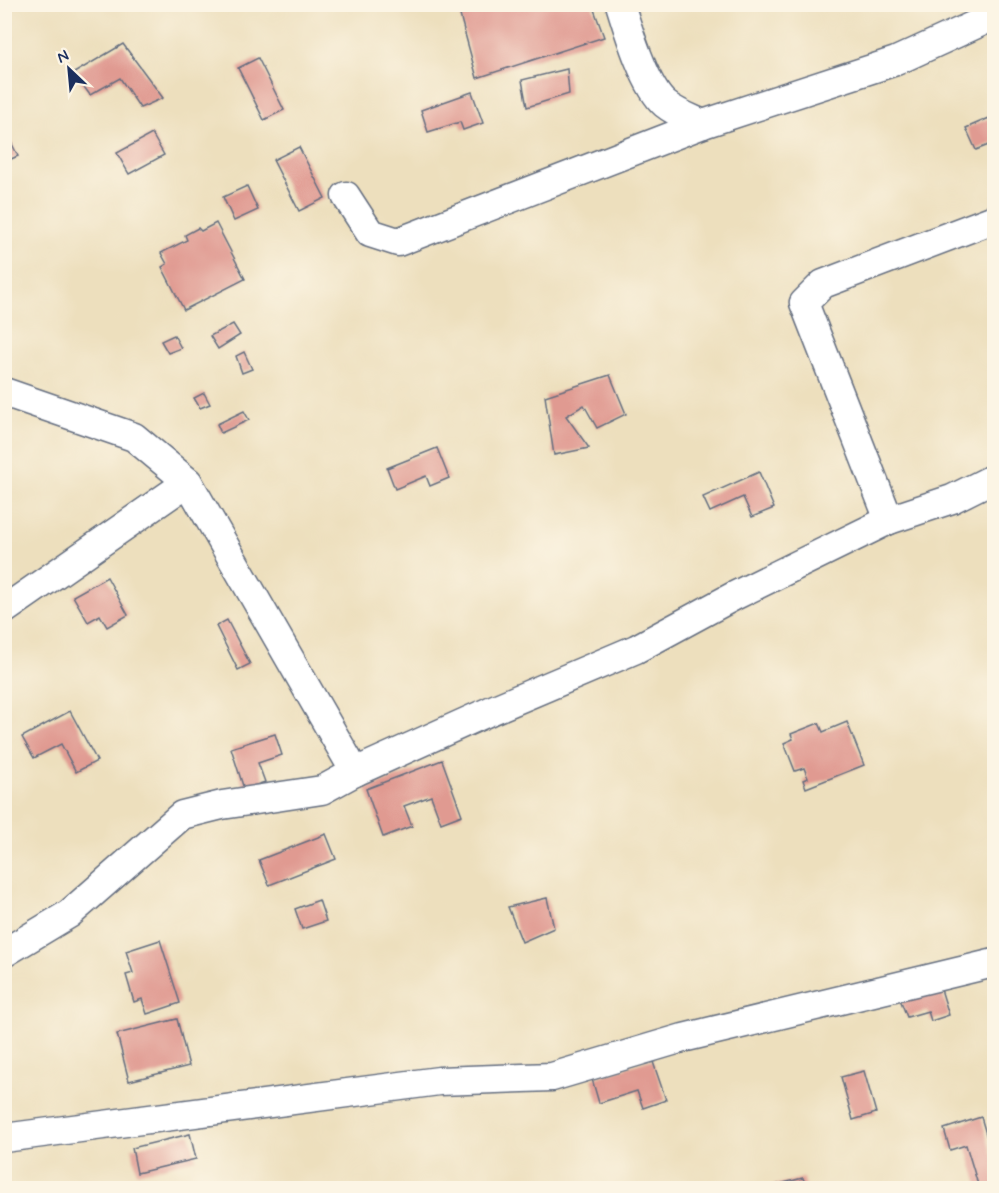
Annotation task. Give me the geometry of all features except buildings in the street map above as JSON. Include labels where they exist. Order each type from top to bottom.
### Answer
[{"type":"street","points":[[620,4],[632,43],[655,92],[675,111],[703,124]]},
{"type":"street","points":[[346,196],[370,233],[398,242],[703,124],[896,61],[994,16]]},
{"type":"street","points":[[889,520],[804,303],[823,284],[994,219]]},
{"type":"street","points":[[4,392],[134,437],[188,482],[355,772]]},
{"type":"street","points":[[4,953],[69,914],[182,815],[222,805],[322,790],[355,772],[490,711],[636,649],[734,596],[889,520],[952,499],[994,478]]},
{"type":"street","points":[[4,610],[188,482]]},
{"type":"street","points":[[4,1138],[439,1081],[552,1077],[683,1038],[994,963]]}]
